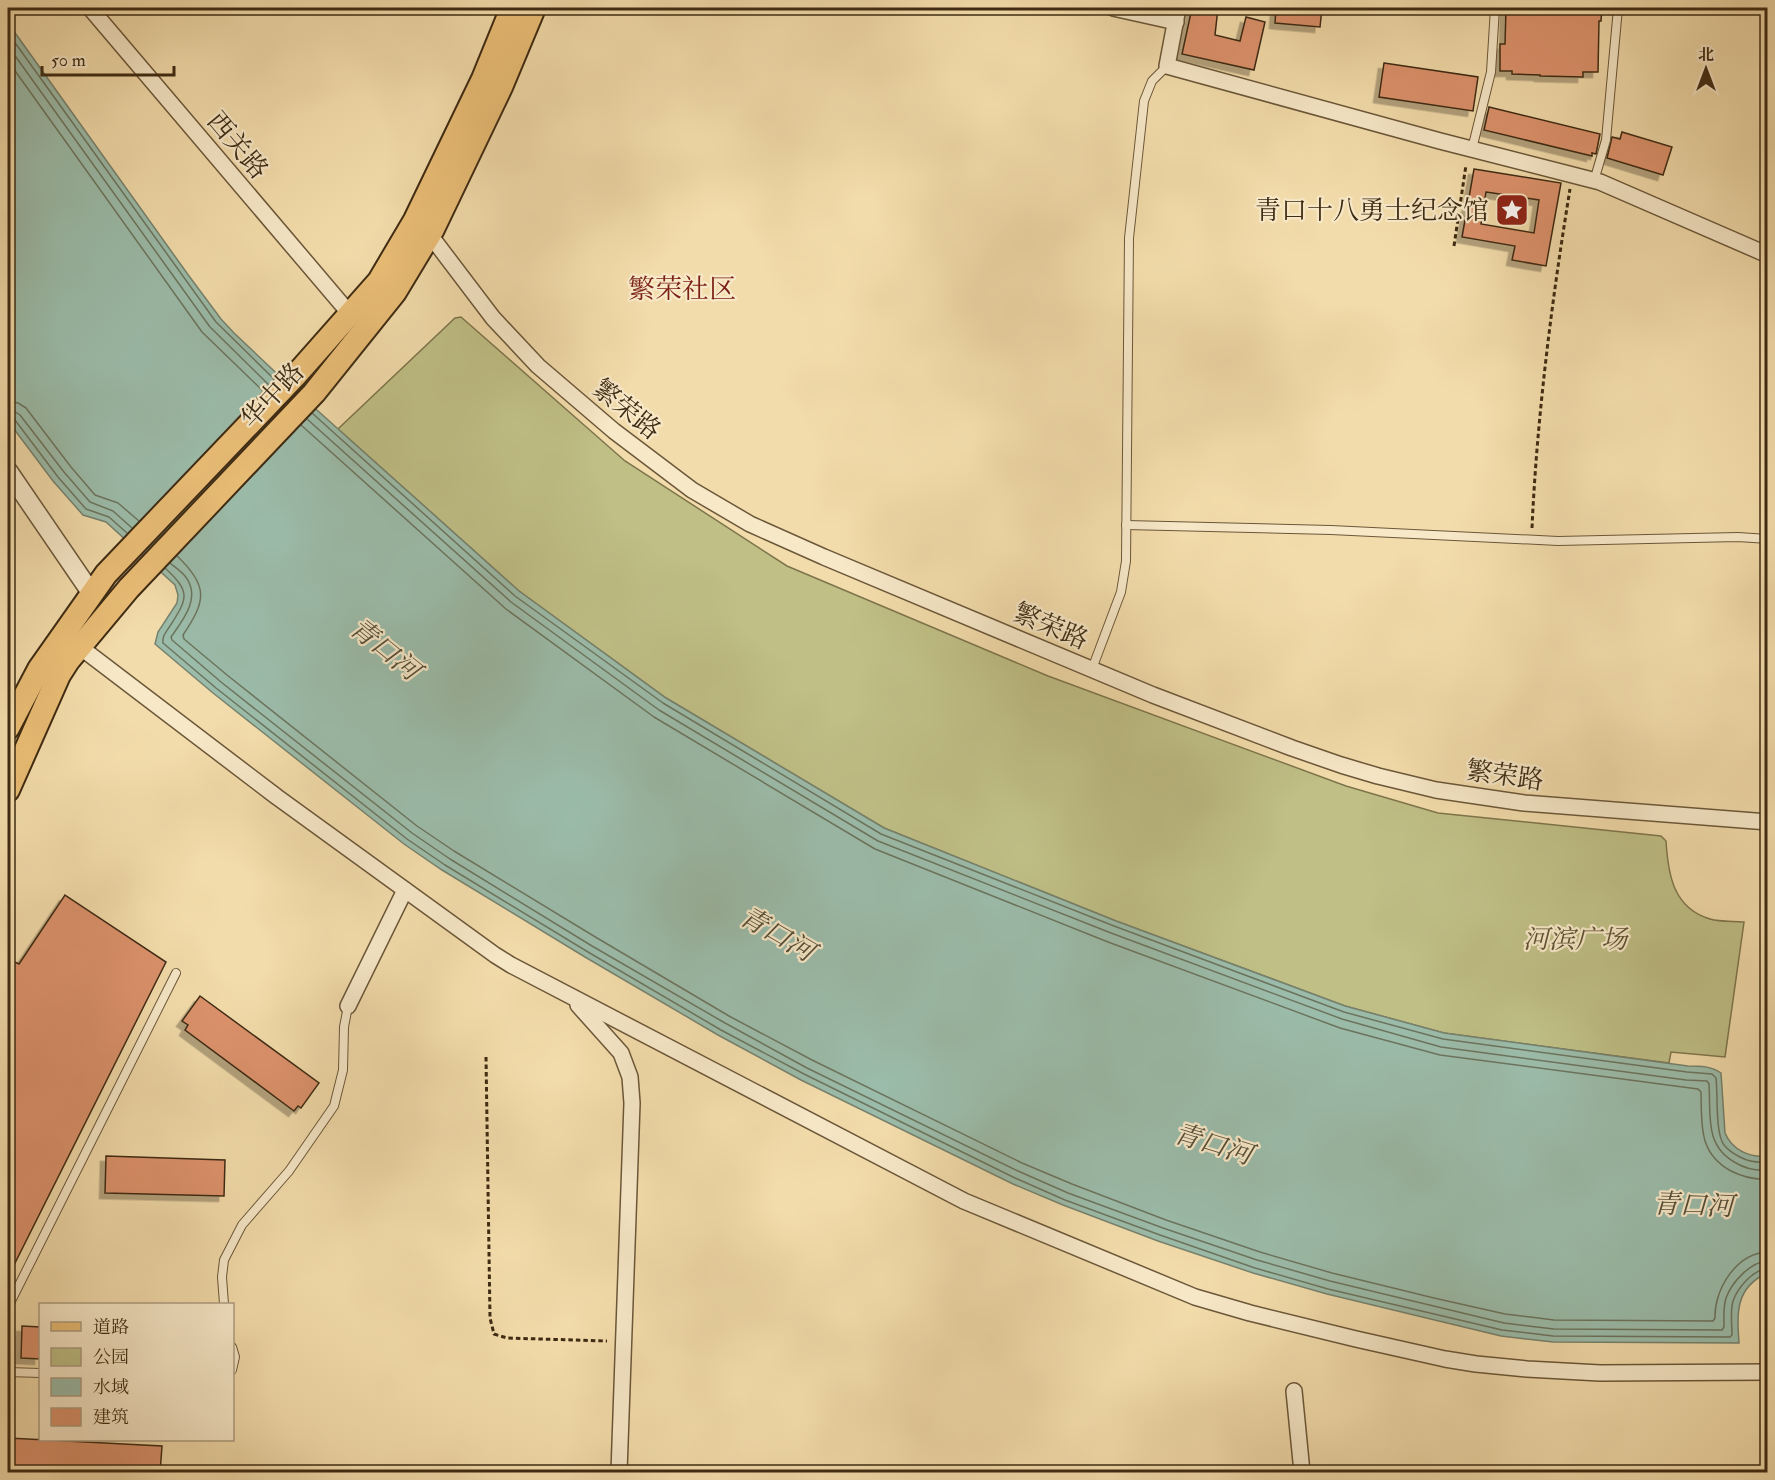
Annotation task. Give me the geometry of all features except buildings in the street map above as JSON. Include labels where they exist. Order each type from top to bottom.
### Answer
[{"type":"main road","name":"华中路","points":[[8,728],[39,669],[106,574],[296,376],[379,281],[415,220],[483,79],[512,8]]},
{"type":"main road","name":"华中路","points":[[8,790],[59,675],[80,647],[129,588],[314,393],[395,292],[430,235],[501,87],[534,8]]},
{"type":"street","name":"西关路","points":[[90,8],[350,314]]},
{"type":"street","points":[[1113,8],[1177,15],[1167,66],[1594,181],[1767,255]]},
{"type":"street","name":"繁荣路","points":[[430,235],[494,318],[538,366],[614,431],[692,490],[750,524],[824,557],[1164,699],[1341,765],[1378,776],[1436,790],[1524,803],[1767,822]]},
{"type":"street","points":[[8,471],[92,594]]},
{"type":"street","points":[[80,647],[277,796],[495,955],[964,1201],[1195,1297],[1356,1340],[1445,1359],[1527,1369],[1600,1374],[1767,1372]]},
{"type":"street","points":[[348,1006],[405,890]]},
{"type":"street","points":[[570,996],[621,1053],[630,1077],[632,1103],[620,1473]]},
{"type":"street","points":[[1294,1391],[1302,1473]]},
{"type":"lane","points":[[1471,149],[1491,72],[1495,8]]},
{"type":"lane","points":[[1594,181],[1606,140],[1618,8]]},
{"type":"lane","points":[[1092,669],[1121,592],[1126,561],[1129,238],[1144,101],[1152,81],[1167,66]]},
{"type":"lane","points":[[1126,525],[1331,530],[1558,541],[1738,537],[1767,539]]},
{"type":"lane","points":[[8,1307],[176,973]]},
{"type":"lane","points":[[224,1303],[222,1277],[224,1260],[242,1225],[289,1171],[334,1106],[343,1070],[344,1027],[348,1006]]},
{"type":"lane","points":[[8,1372],[39,1373]]},
{"type":"path","points":[[1454,246],[1471,149]]},
{"type":"path","points":[[1531,540],[1534,469],[1560,253],[1573,175]]},
{"type":"path","points":[[486,1057],[490,1318],[494,1334],[507,1338],[624,1342]]},
{"type":"green space","name":"河滨广场","points":[[461,317],[625,461],[787,566],[1048,676],[1346,786],[1438,813],[1661,836],[1666,841],[1671,877],[1675,888],[1688,907],[1710,919],[1744,922],[1725,1057],[1671,1052],[1669,1063],[1444,1033],[1345,1006],[1116,921],[884,828],[666,698],[519,591],[338,429],[455,318]]},
{"type":"water","name":"青口河","points":[[8,23],[189,276],[234,333],[519,591],[666,698],[884,828],[1116,921],[1345,1006],[1444,1033],[1706,1067],[1721,1073],[1725,1133],[1728,1139],[1742,1152],[1754,1156],[1767,1156],[1767,1273],[1749,1286],[1740,1302],[1739,1343],[1553,1342],[1501,1336],[1327,1294],[1253,1273],[1158,1241],[1013,1184],[801,1080],[718,1035],[585,957],[442,870],[404,844],[213,693],[155,644],[158,632],[177,603],[178,595],[175,585],[106,522],[83,515],[53,481],[8,421]]},
{"type":"place","name":"青口十八勇士纪念馆","points":[[1512,210]]},
{"type":"district","name":"繁荣社区","points":[[682,289]]}]
